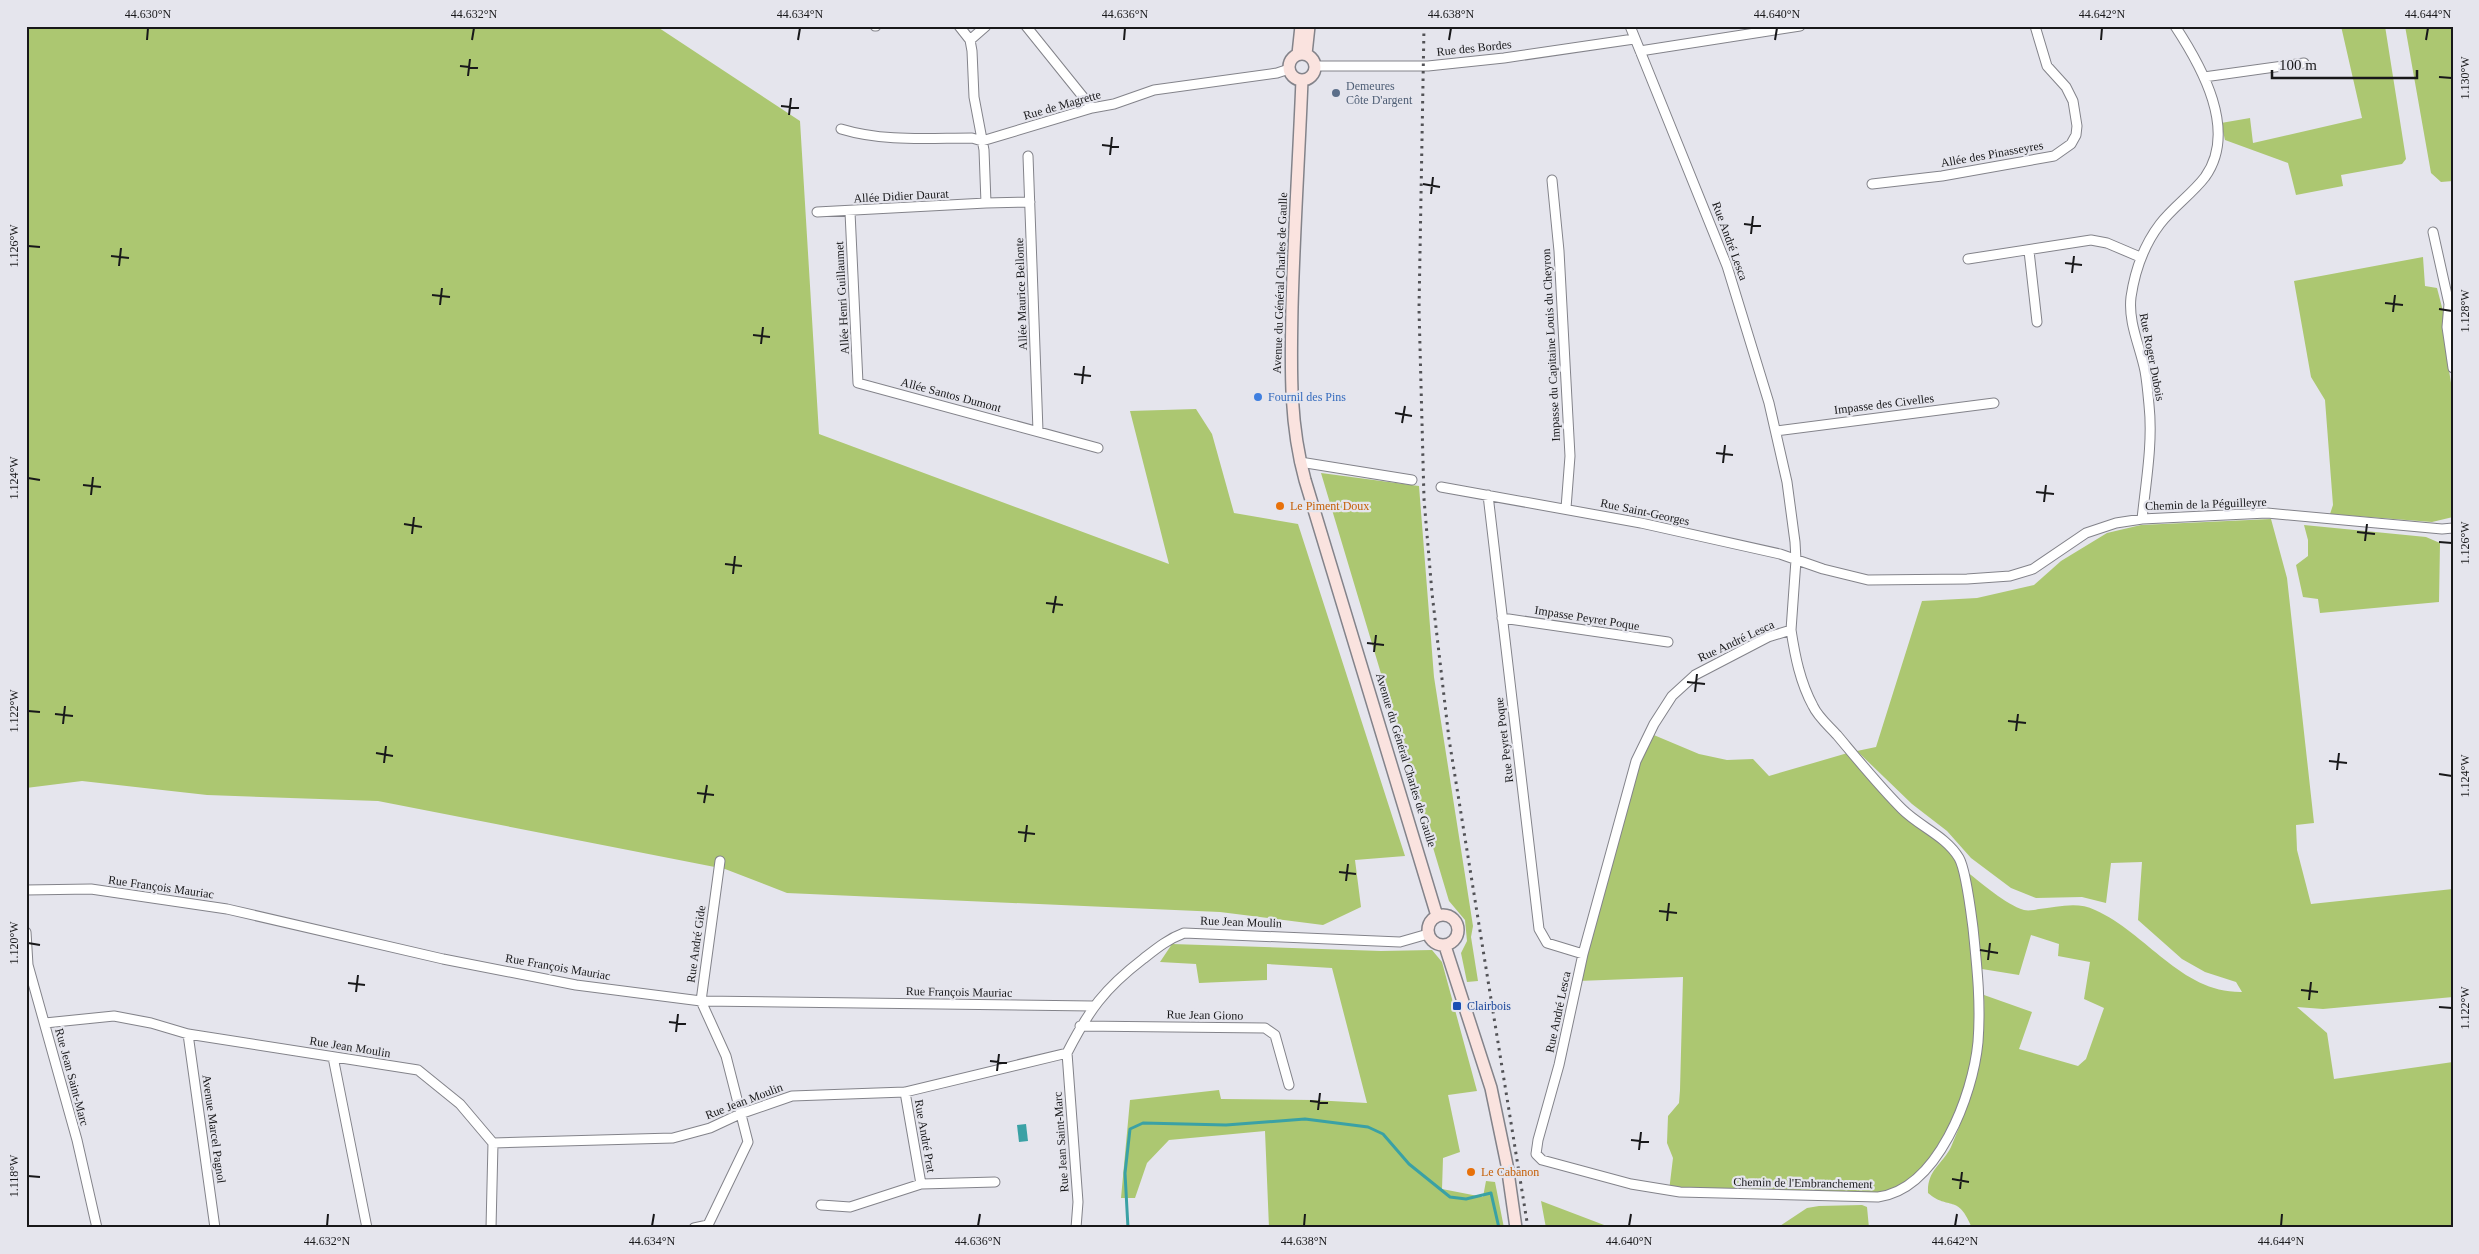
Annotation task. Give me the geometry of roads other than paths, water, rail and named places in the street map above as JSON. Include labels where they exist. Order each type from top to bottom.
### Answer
[{"type":"main road","points":[[1301,26],[1302,54]]},
{"type":"main road","points":[[1302,54],[1312,58],[1315,66],[1310,77],[1302,80],[1293,77],[1289,69],[1290,62],[1302,54],[1309,26]]},
{"type":"main road","name":"Avenue du Général Charles de Gaulle","points":[[1302,80],[1294,243],[1291,374],[1293,422],[1300,462],[1437,916]]},
{"type":"main road","points":[[1437,916],[1452,918],[1458,926],[1457,936],[1450,944],[1445,946],[1435,944],[1428,934],[1430,922],[1437,916]]},
{"type":"main road","points":[[1445,946],[1491,1088],[1516,1228]]},
{"type":"street","points":[[959,26],[970,40],[974,97],[982,140],[986,203]]},
{"type":"street","points":[[970,40],[986,26]]},
{"type":"street","points":[[1026,26],[1092,108]]},
{"type":"street","name":"Rue André Lesca","points":[[1537,1157],[1538,1140],[1559,1065],[1583,954],[1636,761],[1672,696],[1695,674],[1768,637],[1791,630],[1796,560],[1791,506],[1776,431],[1727,266],[1630,26]]},
{"type":"street","points":[[1640,51],[1800,26]]},
{"type":"street","name":"Allée des Pinasseyres","points":[[1872,184],[1942,176],[2054,156],[2071,144],[2076,136],[2077,126],[2074,101],[2066,87],[2047,66],[2035,26]]},
{"type":"street","name":"Rue Roger Dubois","points":[[2142,518],[2149,454],[2149,408],[2145,370],[2130,317],[2131,297],[2140,257],[2160,224],[2205,176],[2217,154],[2219,142],[2218,124],[2204,77],[2175,26]]},
{"type":"street","name":"Rue des Bordes","points":[[1315,66],[1428,66],[1504,58],[1634,39]]},
{"type":"street","points":[[2204,77],[2304,63]]},
{"type":"street","name":"Rue de Magrette","points":[[841,129],[862,135],[886,138],[972,138],[982,140],[1168,87],[1277,73],[1289,69]]},
{"type":"street","name":"Allée Maurice Bellonte","points":[[1028,156],[1038,431]]},
{"type":"street","name":"Impasse du Capitaine Louis du Cheyron","points":[[1552,180],[1559,251],[1570,456],[1566,508]]},
{"type":"street","name":"Allée Didier Daurat","points":[[817,212],[850,212],[1030,202]]},
{"type":"street","name":"Allée Henri Guillaumet","points":[[850,212],[858,383]]},
{"type":"street","points":[[2433,232],[2449,304],[2447,327],[2453,368]]},
{"type":"street","points":[[1968,260],[2091,240],[2107,243],[2140,257]]},
{"type":"street","points":[[2029,251],[2037,322]]},
{"type":"street","name":"Allée Santos Dumont","points":[[858,383],[1098,448]]},
{"type":"street","name":"Impasse des Civelles","points":[[1776,431],[1994,403]]},
{"type":"street","points":[[1300,462],[1412,480]]},
{"type":"street","name":"Rue Saint-Georges","points":[[1441,487],[1566,508],[1770,552],[1796,560]]},
{"type":"street","name":"Rue Peyret Poque","points":[[1488,496],[1539,929],[1547,943],[1583,954]]},
{"type":"street","name":"Chemin de la Péguilleyre","points":[[1796,560],[1823,570],[1868,580],[1996,577],[2033,569],[2086,533],[2116,523],[2142,518],[2268,513],[2442,529],[2453,528]]},
{"type":"street","name":"Impasse Peyret Poque","points":[[1502,618],[1668,642]]},
{"type":"street","name":"Chemin de l'Embranchement","points":[[1537,1157],[1606,1178],[1674,1191],[1878,1197],[1901,1190],[1913,1183],[1934,1161],[1950,1133],[1964,1100],[1978,1044],[1980,992],[1971,912],[1960,860],[1948,843],[1903,810],[1814,708],[1804,686],[1791,630]]},
{"type":"street","name":"Rue André Gide","points":[[709,1226],[748,1142],[726,1056],[701,1000],[720,861]]},
{"type":"street","name":"Rue François Mauriac","points":[[26,890],[91,889],[227,908],[443,959],[576,985],[701,1000],[1092,1006]]},
{"type":"street","name":"Rue Jean Saint-Marc","points":[[26,932],[28,965],[77,1140],[97,1228]]},
{"type":"street","name":"Rue Jean Moulin","points":[[45,1023],[114,1016],[188,1034],[418,1070],[460,1104],[493,1143],[673,1138],[710,1128],[740,1114],[792,1096],[905,1092],[1067,1053],[1092,1006],[1122,975],[1169,938],[1184,933],[1400,942],[1428,934]]},
{"type":"street","name":"Rue Jean Giono","points":[[1080,1026],[1265,1028],[1276,1036],[1289,1085]]},
{"type":"street","name":"Avenue Marcel Pagnol","points":[[188,1034],[215,1228]]},
{"type":"street","name":"Rue Jean Saint-Marc","points":[[1067,1053],[1078,1202],[1076,1228]]},
{"type":"street","points":[[333,1057],[367,1228]]},
{"type":"street","name":"Rue André Prat","points":[[905,1092],[921,1184]]},
{"type":"street","points":[[491,1228],[493,1143]]},
{"type":"street","points":[[821,1205],[850,1207],[921,1184],[995,1182]]},
{"type":"street","points":[[694,1228],[709,1226]]},
{"type":"water","points":[[1026,1124],[1028,1141],[1019,1142],[1017,1125]]},
{"type":"waterway","points":[[1128,1228],[1125,1173],[1130,1129],[1143,1123],[1226,1125],[1305,1119],[1368,1127],[1383,1134],[1409,1164],[1450,1197],[1466,1199],[1491,1193],[1499,1228]]},
{"type":"railway","points":[[1424,26],[1419,309],[1424,499],[1432,593],[1449,739],[1528,1228]]},
{"type":"place","name":"Demeures Côte D'argent","points":[[1336,93]]},
{"type":"place","name":"Fournil des Pins","points":[[1258,397]]},
{"type":"place","name":"Le Piment Doux","points":[[1280,506]]},
{"type":"place","name":"Clairbois","points":[[1457,1006]]},
{"type":"place","name":"Le Cabanon","points":[[1471,1172]]}]
